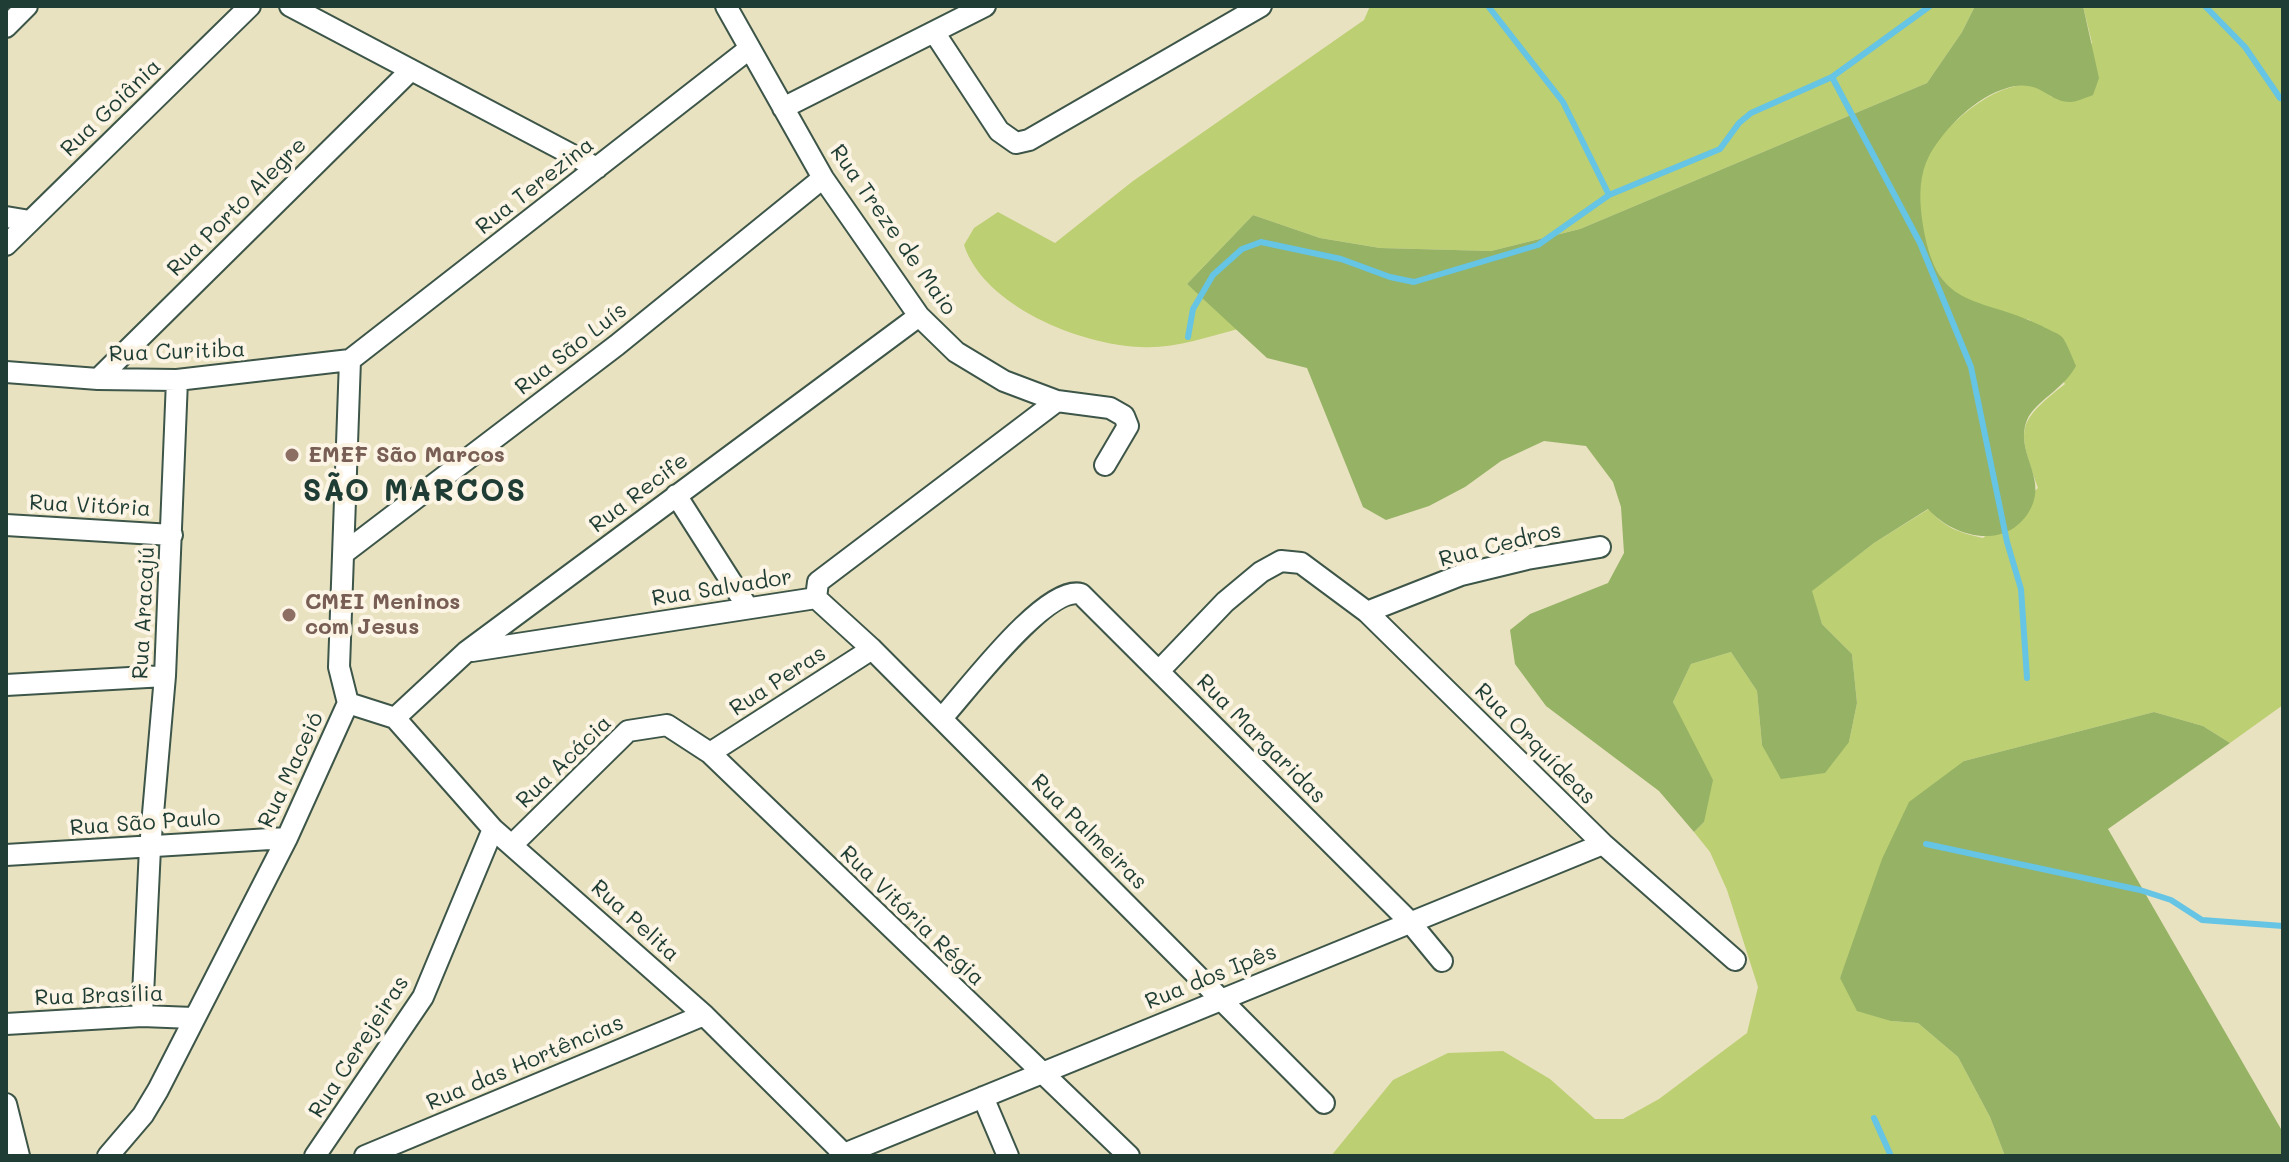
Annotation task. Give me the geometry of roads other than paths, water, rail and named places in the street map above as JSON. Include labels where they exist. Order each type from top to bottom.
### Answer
[{"type":"street","points":[[6,27],[27,6]]},
{"type":"street","name":"Rua Goiânia","points":[[6,245],[250,6]]},
{"type":"street","points":[[290,6],[597,168]]},
{"type":"street","name":"Rua Treze de Maio","points":[[726,6],[823,178],[919,316],[956,352],[978,367],[1057,401],[1103,406],[1124,416],[1128,426],[1105,465]]},
{"type":"street","points":[[783,108],[985,6]]},
{"type":"street","points":[[934,32],[999,131],[1016,143],[1029,140],[1261,6]]},
{"type":"street","name":"Rua Terezina","points":[[350,360],[749,49]]},
{"type":"street","name":"Rua Porto Alegre","points":[[98,379],[411,70]]},
{"type":"street","name":"Rua São Luís","points":[[344,553],[617,345],[823,178]]},
{"type":"street","points":[[6,217],[30,221]]},
{"type":"street","name":"Rua Recife","points":[[395,718],[466,652],[919,316]]},
{"type":"street","name":"Rua Curitiba","points":[[6,372],[98,379],[177,380],[350,360]]},
{"type":"street","name":"Rua Maceió","points":[[108,1156],[143,1115],[287,838],[348,703],[339,667],[350,360]]},
{"type":"street","name":"Rua Aracajú","points":[[142,1016],[150,848],[165,676],[177,380]]},
{"type":"street","name":"Rua Salvador","points":[[466,652],[816,598],[818,582],[1057,401]]},
{"type":"street","points":[[676,495],[748,608]]},
{"type":"street","name":"Rua Vitória","points":[[6,525],[172,535]]},
{"type":"street","name":"Rua Cedros","points":[[1367,612],[1461,575],[1527,559],[1600,547]]},
{"type":"street","name":"Rua Orquídeas","points":[[1159,671],[1225,602],[1261,572],[1281,561],[1301,563],[1367,612],[1603,844],[1735,960]]},
{"type":"street","name":"Rua Margaridas","points":[[942,718],[1034,616],[1063,594],[1081,594],[1409,921],[1442,961]]},
{"type":"street","name":"Rua Palmeiras","points":[[816,598],[942,718],[1324,1103]]},
{"type":"street","name":"Rua Peras","points":[[710,753],[872,649]]},
{"type":"street","points":[[6,685],[165,676]]},
{"type":"street","points":[[348,703],[395,718]]},
{"type":"street","name":"Rua Pelita","points":[[395,718],[493,829],[704,1015],[844,1155]]},
{"type":"street","name":"Rua Vitória Régia","points":[[654,724],[678,729],[710,753],[1040,1074],[1129,1156]]},
{"type":"street","name":"Rua Acácia","points":[[513,844],[628,731],[654,724]]},
{"type":"street","name":"Rua Cerejeiras","points":[[315,1156],[423,997],[493,829]]},
{"type":"street","name":"Rua São Paulo","points":[[6,855],[287,838]]},
{"type":"street","name":"Rua dos Ipês","points":[[844,1155],[1603,844]]},
{"type":"street","name":"Rua das Hortências","points":[[365,1156],[704,1015]]},
{"type":"street","name":"Rua Brasília","points":[[6,1024],[142,1016],[193,1018]]},
{"type":"street","points":[[983,1097],[1008,1156]]},
{"type":"street","points":[[6,1104],[19,1156]]},
{"type":"waterway","points":[[1488,6],[1563,102],[1609,195]]},
{"type":"waterway","points":[[1188,337],[1193,309],[1213,275],[1242,249],[1261,242],[1341,259],[1390,277],[1414,282],[1538,245],[1609,195],[1720,149],[1739,123],[1751,113],[1832,77],[1930,6]]},
{"type":"waterway","points":[[2205,6],[2245,47],[2280,98]]},
{"type":"waterway","points":[[1832,77],[1920,243],[1971,367],[2007,542],[2021,589],[2027,678]]},
{"type":"waterway","points":[[1926,844],[2140,890],[2171,900],[2202,920],[2283,926]]},
{"type":"waterway","points":[[1874,1118],[1891,1156]]},
{"type":"place","name":"EMEF São Marcos","points":[[292,455]]},
{"type":"place","name":"CMEI Meninos com Jesus","points":[[289,615]]},
{"type":"district","name":"SÃO MARCOS","points":[[415,492]]}]
